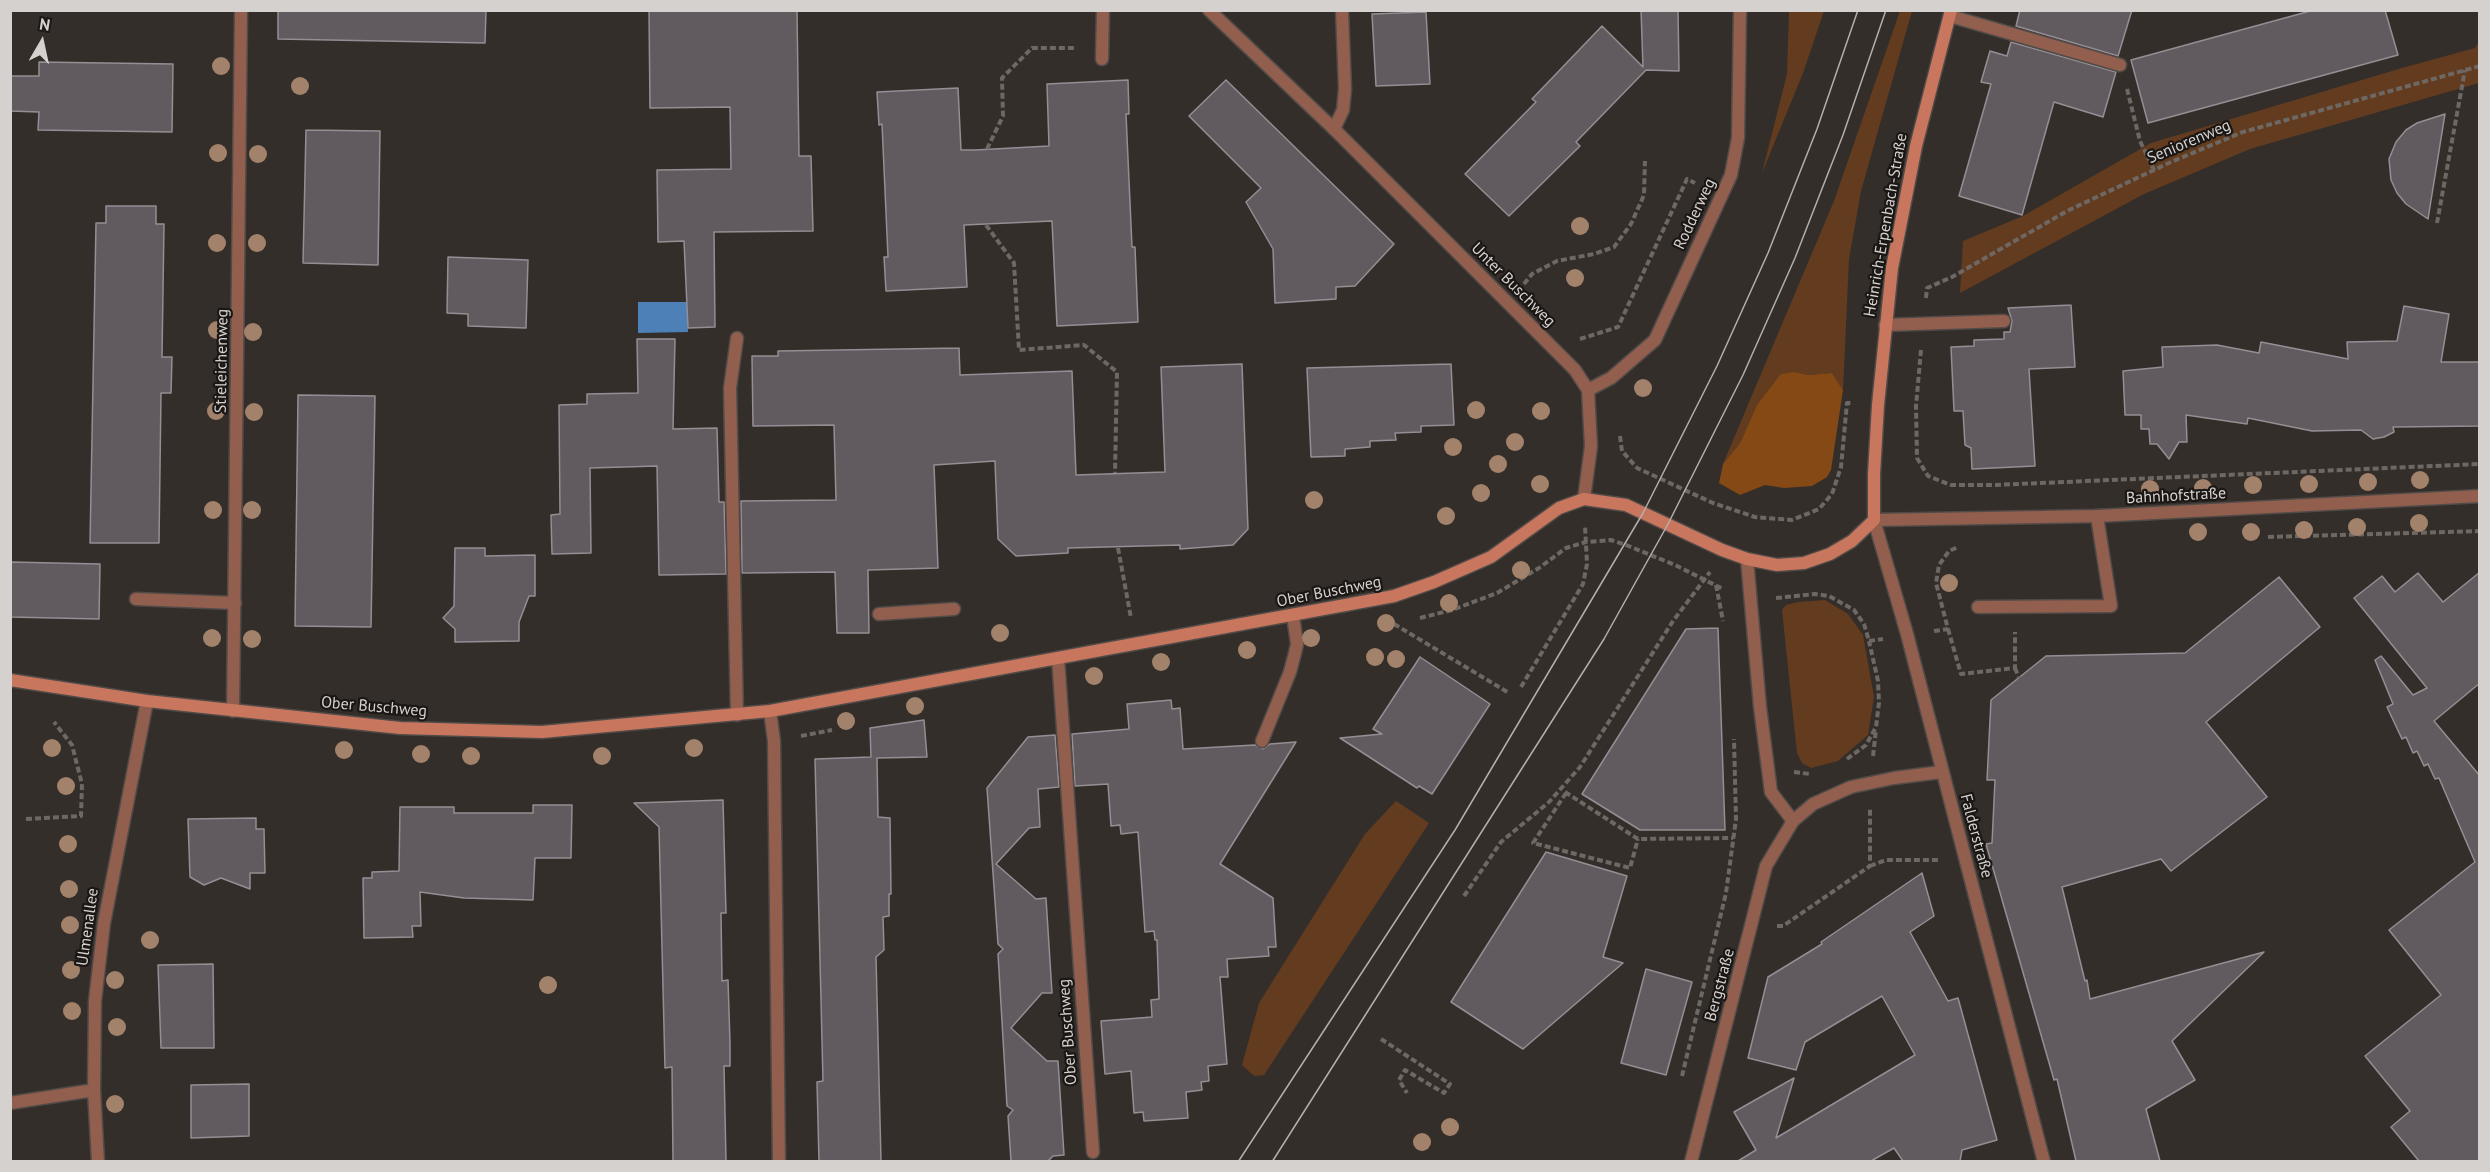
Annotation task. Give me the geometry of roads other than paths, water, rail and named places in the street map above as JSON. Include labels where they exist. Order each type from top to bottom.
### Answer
[{"type":"street","name":"Stieleichenweg","points":[[233,711],[241,10]]},
{"type":"street","points":[[1102,59],[1103,10]]},
{"type":"street","name":"Unter Buschweg","points":[[1209,10],[1334,129],[1575,370],[1588,390]]},
{"type":"street","points":[[1334,129],[1343,110],[1345,89],[1342,10]]},
{"type":"street","name":"Rodderweg","points":[[1588,390],[1611,378],[1655,340],[1731,175],[1738,138],[1740,10]]},
{"type":"street","points":[[1950,13],[2120,65]]},
{"type":"street","name":"Heinrich-Erpenbach-Straße","points":[[1875,520],[1874,463],[1892,268],[1910,175],[1950,13]]},
{"type":"street","points":[[1885,325],[2004,321]]},
{"type":"street","points":[[737,338],[730,388],[737,716]]},
{"type":"street","points":[[1588,390],[1591,446],[1584,499],[1626,505],[1722,550],[1747,559],[1777,565],[1804,563],[1830,554],[1852,541],[1875,520]]},
{"type":"street","name":"Bahnhofstraße","points":[[1875,520],[2097,516],[2480,496]]},
{"type":"street","name":"Ober Buschweg","points":[[10,680],[147,701],[400,728],[542,732],[737,716],[1394,596],[1434,582],[1491,557],[1559,507],[1584,499]]},
{"type":"street","points":[[1978,607],[2111,606],[2097,516]]},
{"type":"street","name":"Falderstraße","points":[[1875,520],[1907,634],[1941,772],[2044,1161]]},
{"type":"street","points":[[1747,559],[1760,707],[1771,792],[1793,821]]},
{"type":"street","points":[[136,600],[235,603]]},
{"type":"street","points":[[879,614],[954,609]]},
{"type":"street","points":[[1262,741],[1290,672],[1295,653],[1297,644],[1293,616]]},
{"type":"street","name":"Ober Buschweg","points":[[1058,658],[1094,1152]]},
{"type":"street","name":"Ulmenallee","points":[[98,1161],[94,1090],[95,1001],[104,923],[147,701]]},
{"type":"street","points":[[771,711],[774,741],[779,1161]]},
{"type":"street","name":"Bergstraße","points":[[1691,1161],[1766,866],[1793,821],[1813,804],[1851,787],[1870,782],[1941,772]]},
{"type":"street","points":[[10,1103],[94,1090]]},
{"type":"water","points":[[638,302],[687,302],[688,332],[638,333]]},
{"type":"tram line","points":[[1238,1162],[1455,830],[1643,513],[1717,366],[1768,253],[1817,129],[1858,10]]},
{"type":"tram line","points":[[1272,1162],[1604,639],[1668,524],[1743,375],[1795,258],[1843,135],[1886,10]]}]
